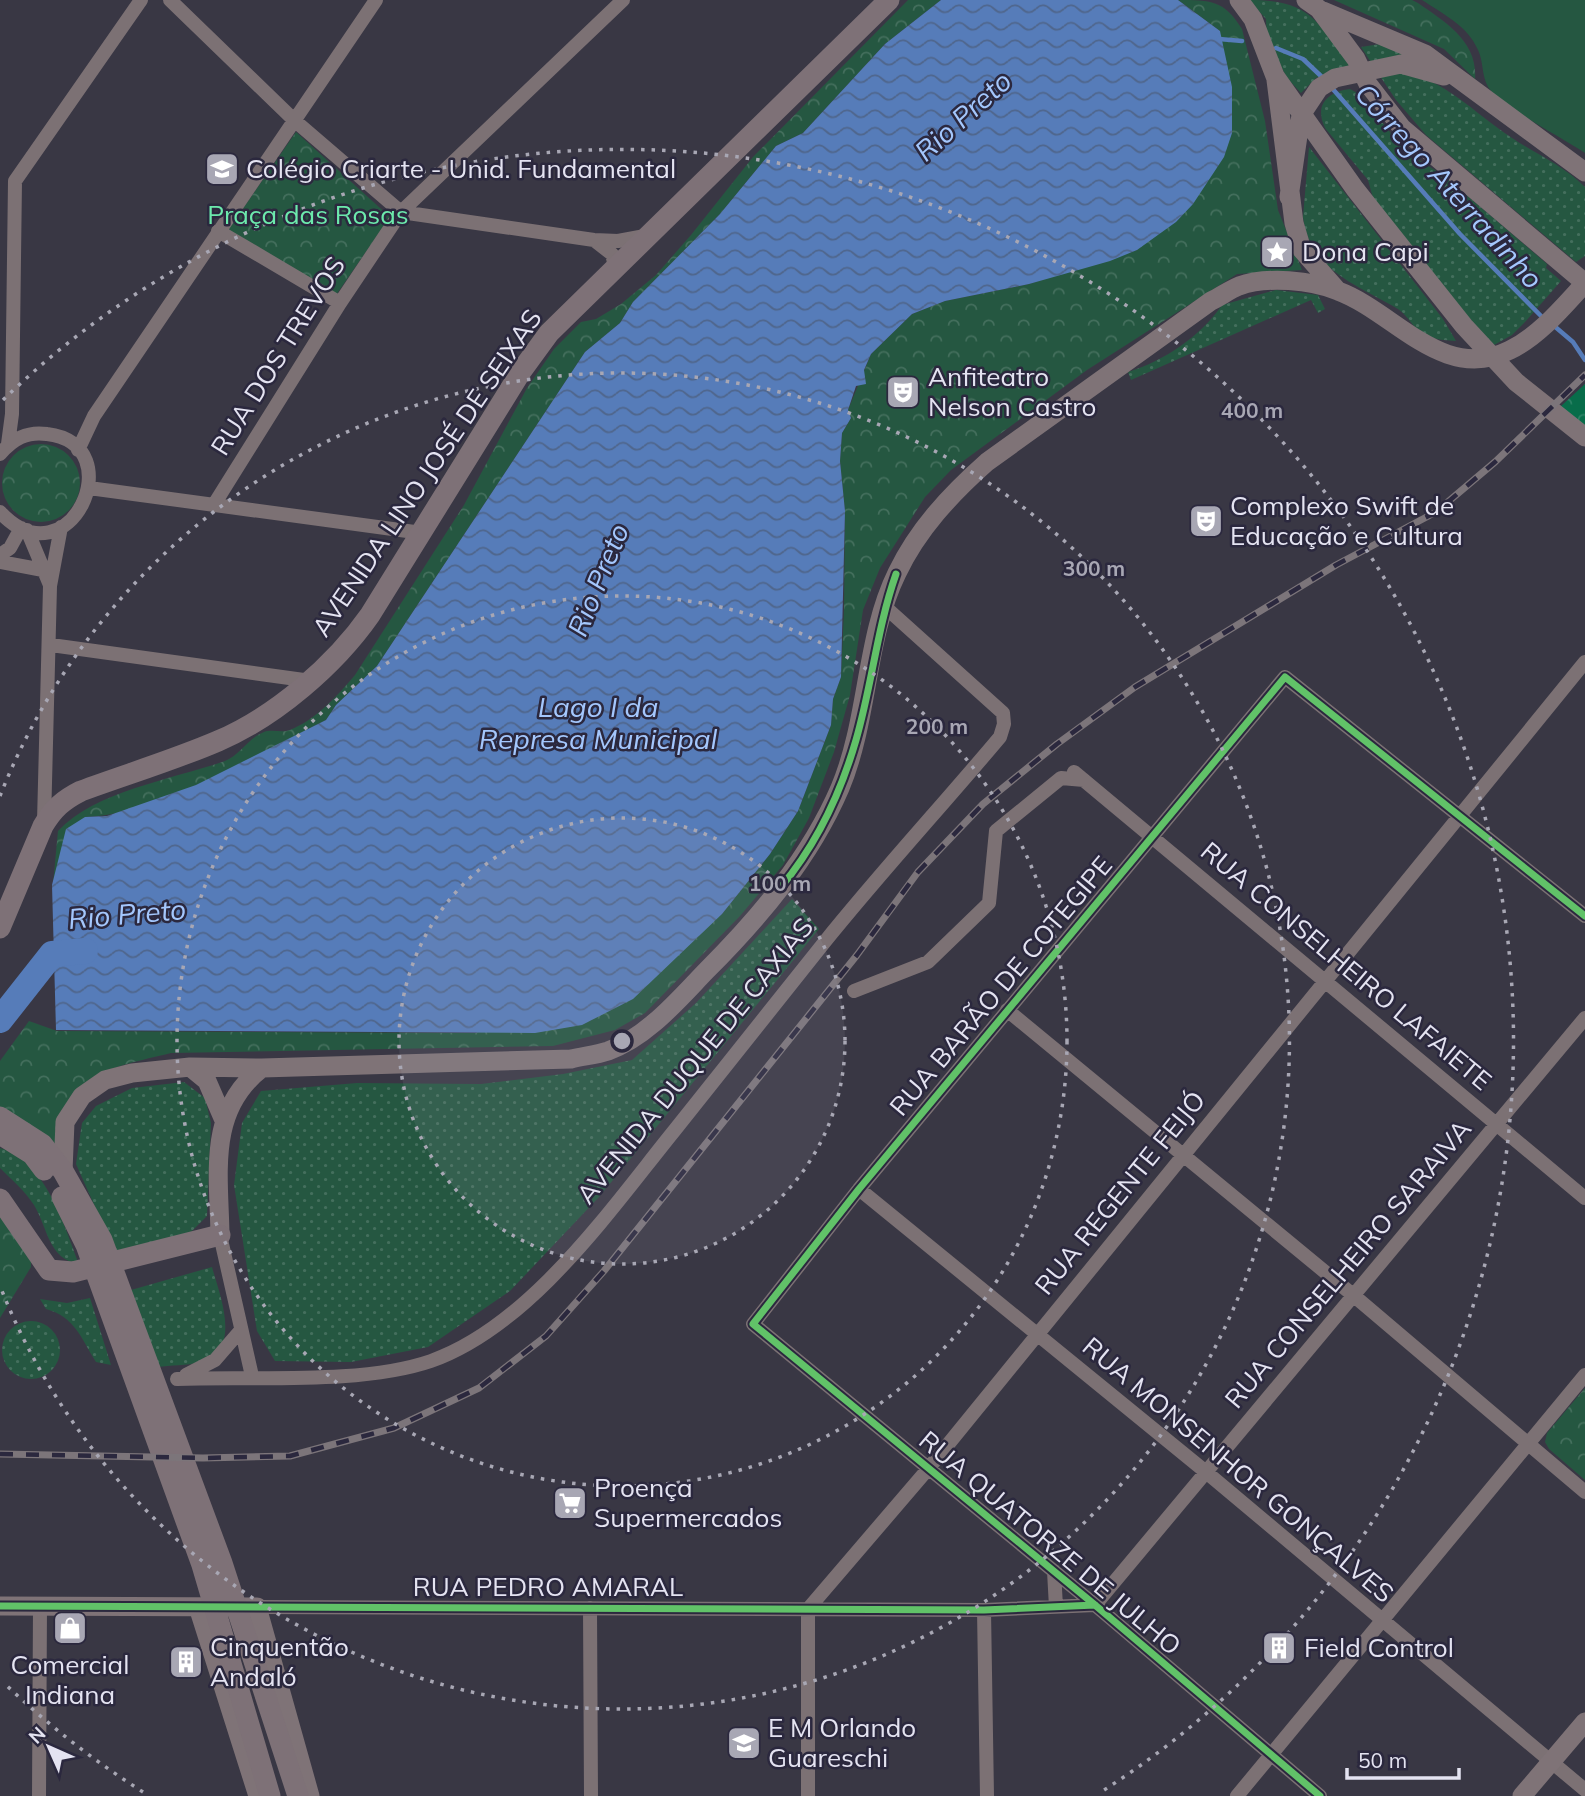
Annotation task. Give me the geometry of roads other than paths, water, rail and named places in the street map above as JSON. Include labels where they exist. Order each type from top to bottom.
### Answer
[{"type":"main road","name":"AVENIDA LINO JOSÉ DE SEIXAS","points":[[0,929],[43,826],[52,811],[73,795],[219,741],[244,728],[311,681],[355,637],[549,332],[889,0]]},
{"type":"main road","points":[[1239,0],[1254,19],[1275,76],[1355,188],[1464,326],[1516,382],[1582,435]]},
{"type":"main road","points":[[1312,4],[1402,128],[1585,283]]},
{"type":"main road","points":[[1312,4],[1425,54],[1585,172]]},
{"type":"main road","points":[[1289,197],[1301,115],[1327,83],[1362,71],[1401,64],[1462,82]]},
{"type":"main road","points":[[1275,76],[1289,197],[1302,250],[1318,272],[1337,290]]},
{"type":"main road","name":"AVENIDA DUQUE DE CAXIAS","points":[[63,1171],[65,1122],[82,1096],[105,1080],[132,1073],[190,1067],[262,1068],[572,1059],[608,1051],[639,1034],[697,980],[761,910],[793,872],[819,830],[840,788],[857,739],[884,606],[910,549],[957,488],[987,462],[1211,301],[1240,286],[1267,281],[1337,290],[1370,306],[1436,351],[1455,358],[1476,359],[1508,352],[1543,326],[1585,283]]},
{"type":"main road","points":[[0,1199],[48,1270],[73,1272],[220,1235],[223,1118],[207,1081],[190,1067]]},
{"type":"main road","points":[[223,1118],[241,1087],[262,1068]]},
{"type":"main road","points":[[0,1117],[42,1144],[63,1171],[94,1242],[202,1565],[251,1690],[298,1796]]},
{"type":"main road","points":[[0,1135],[32,1154],[94,1242]]},
{"type":"main road","name":"RUA PEDRO AMARAL","points":[[0,1606],[257,1607]]},
{"type":"main road","points":[[198,1607],[258,1796]]},
{"type":"main road","points":[[257,1607],[310,1796]]},
{"type":"main road","points":[[251,1690],[270,1796]]},
{"type":"main road","points":[[1522,1796],[1585,1722]]},
{"type":"street","points":[[4,449],[12,414],[15,181],[141,0]]},
{"type":"street","points":[[170,0],[294,120],[401,212],[594,240],[618,241],[645,236]]},
{"type":"street","points":[[78,450],[94,415],[376,0]]},
{"type":"street","name":"RUA DOS TREVOS","points":[[215,503],[340,303],[401,212],[623,0]]},
{"type":"street","points":[[218,231],[340,303]]},
{"type":"street","points":[[594,240],[612,254],[615,266]]},
{"type":"street","points":[[12,414],[25,435]]},
{"type":"street","points":[[64,439],[94,415]]},
{"type":"street","points":[[4,449],[25,435],[38,433],[64,439],[78,450],[89,475],[89,488],[80,511],[61,527],[50,531],[24,529]]},
{"type":"street","points":[[89,488],[422,533]]},
{"type":"street","points":[[0,512],[24,529],[50,586]]},
{"type":"street","points":[[43,826],[51,645],[50,586],[61,527]]},
{"type":"street","points":[[0,555],[10,548],[24,529]]},
{"type":"street","points":[[0,562],[43,570]]},
{"type":"street","name":"AVENIDA DUQUE DE CAXIAS","points":[[252,1376],[338,1375],[431,1361],[468,1344],[508,1319],[548,1282],[839,925],[1000,737],[1004,724],[1003,713],[884,606]]},
{"type":"street","points":[[51,645],[311,681]]},
{"type":"street","name":"RUA REGENTE FEIJÓ","points":[[808,1609],[928,1469],[1585,662]]},
{"type":"street","name":"RUA BARÃO DE COTEGIPE","points":[[753,1324],[859,1189],[1285,677],[1459,818]]},
{"type":"street","name":"RUA CONSELHEIRO LAFAIETE","points":[[854,991],[928,962],[989,903],[996,831],[1061,778],[1079,776],[1585,1198]]},
{"type":"street","points":[[1459,818],[1585,916]]},
{"type":"street","points":[[1007,1010],[1353,1295],[1585,1492]]},
{"type":"street","name":"RUA CONSELHEIRO SARAIVA","points":[[1095,1605],[1585,1018]]},
{"type":"street","name":"RUA MONSENHOR GONÇALVES","points":[[859,1189],[1206,1472],[1585,1790]]},
{"type":"street","points":[[220,1235],[252,1376],[177,1379],[215,1360],[241,1331]]},
{"type":"street","name":"RUA QUATORZE DE JULHO","points":[[753,1324],[1095,1605],[1320,1796]]},
{"type":"street","points":[[1237,1796],[1585,1375]]},
{"type":"street","name":"RUA QUATORZE DE JULHO","points":[[1054,1572],[1056,1608]]},
{"type":"street","name":"RUA PEDRO AMARAL","points":[[257,1607],[984,1610],[1095,1605]]},
{"type":"street","points":[[39,1796],[40,1606]]},
{"type":"street","points":[[590,1608],[591,1796]]},
{"type":"street","points":[[808,1609],[808,1796]]},
{"type":"street","points":[[984,1610],[987,1796]]},
{"type":"water","name":"Lago I da Represa Municipal","points":[[941,0],[1178,0],[1220,31],[1232,87],[1232,133],[1224,157],[1193,204],[1176,222],[1137,250],[1110,261],[1029,284],[945,301],[912,314],[871,354],[864,370],[866,384],[856,386],[848,410],[851,418],[842,433],[840,461],[845,511],[841,677],[833,699],[831,725],[798,811],[770,854],[722,914],[633,999],[582,1025],[535,1033],[56,1030],[52,885],[66,829],[85,817],[107,816],[196,785],[326,720],[336,705],[377,666],[585,352],[620,323],[633,302],[720,214],[776,146],[803,133],[885,44]]},
{"type":"waterway","name":"Córrego Aterradinho","points":[[1219,39],[1242,41]]},
{"type":"waterway","name":"Córrego Aterradinho","points":[[1276,48],[1303,59],[1323,78]]},
{"type":"waterway","name":"Córrego Aterradinho","points":[[1331,87],[1460,234],[1543,318]]},
{"type":"waterway","name":"Córrego Aterradinho","points":[[1553,325],[1573,342],[1585,360]]},
{"type":"waterway","name":"Rio Preto","points":[[0,1020],[52,954],[85,951]]},
{"type":"railway","points":[[0,1454],[203,1458],[290,1456],[394,1428],[479,1388],[546,1336],[604,1271],[857,955],[918,872],[983,804],[1057,744],[1135,687],[1336,565],[1436,512],[1495,462],[1585,375]]},
{"type":"place","name":"Colégio Criarte - Unid. Fundamental","points":[[222,169]]},
{"type":"place","name":"Dona Capi","points":[[1277,252]]},
{"type":"place","name":"Anfiteatro Nelson Castro","points":[[903,392]]},
{"type":"place","name":"Complexo Swift de Educação e Cultura","points":[[1206,521]]},
{"type":"place","name":"Proença Supermercados","points":[[570,1503]]},
{"type":"place","name":"Comercial Indiana","points":[[70,1628]]},
{"type":"place","name":"Field Control","points":[[1279,1648]]},
{"type":"place","name":"Cinquentão Andaló","points":[[186,1662]]},
{"type":"place","name":"E M Orlando Guareschi","points":[[744,1743]]},
{"type":"park label","name":"Praça das Rosas","points":[[308,215]]}]
